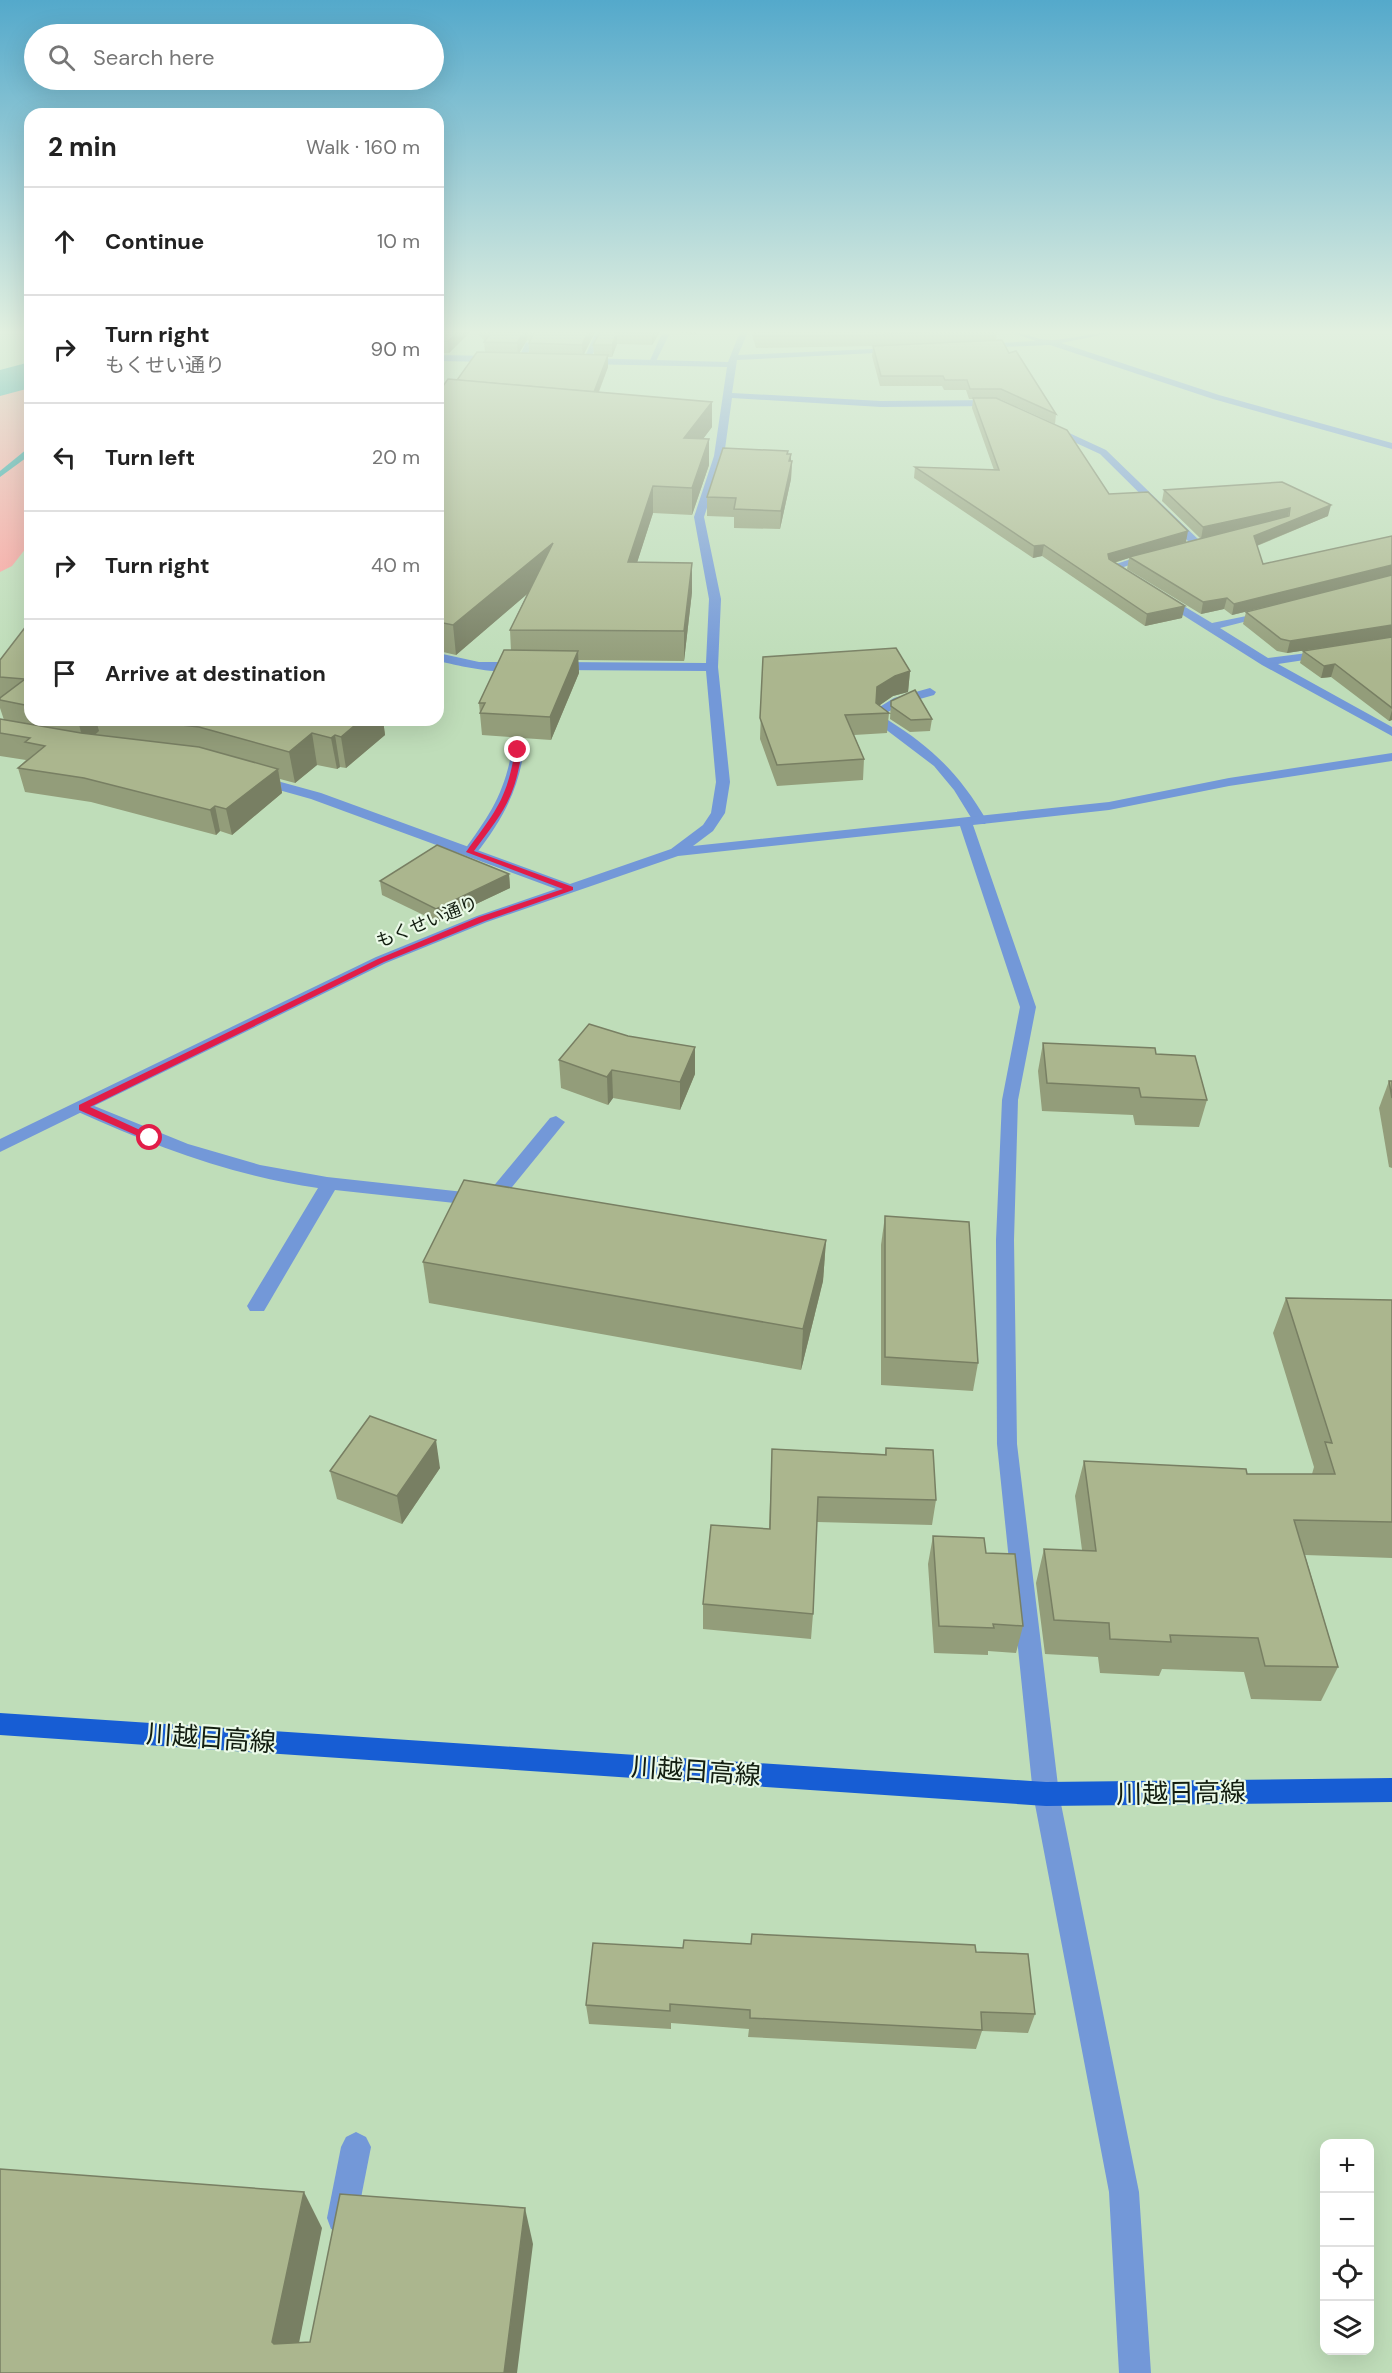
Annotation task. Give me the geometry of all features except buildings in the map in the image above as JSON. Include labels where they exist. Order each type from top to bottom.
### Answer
[{"type":"main road","name":"川越日高線","points":[[0,1724],[1046,1794],[1392,1791]]},
{"type":"street","name":"もくせい通り","points":[[0,1146],[381,960],[482,919],[676,852],[708,828],[718,813],[723,782],[712,667],[715,599],[699,517],[719,456],[719,443]]},
{"type":"street","points":[[1083,443],[1103,452],[1196,543]]},
{"type":"street","points":[[1164,552],[1112,567],[1266,662],[1392,732]]},
{"type":"street","points":[[1211,627],[1279,610]]},
{"type":"street","points":[[1266,662],[1335,651]]},
{"type":"street","points":[[444,658],[479,666],[712,667]]},
{"type":"street","points":[[930,692],[897,701],[882,711],[882,722],[928,751],[960,785],[1028,1007],[1011,1100],[1005,1240],[1006,1444],[1046,1794],[1124,2192],[1135,2373]]},
{"type":"street","points":[[470,852],[501,811],[514,782],[518,750]]},
{"type":"street","points":[[676,852],[1109,806],[1229,782],[1392,757]]},
{"type":"street","points":[[250,778],[316,796],[571,889]]},
{"type":"street","points":[[82,1107],[150,1138],[222,1161],[286,1177],[473,1199],[498,1193],[556,1122]]},
{"type":"street","points":[[257,1306],[331,1182]]},
{"type":"street","points":[[336,2248],[356,2146]]},
{"type":"shaded area","points":[[0,443],[24,443],[24,551],[12,566],[0,572]]},
{"type":"waterway","points":[[0,475],[24,456]]},
{"type":"route","points":[[150,1138],[82,1107],[381,960],[482,919],[571,889],[470,852],[501,811],[514,782],[518,750]]}]
